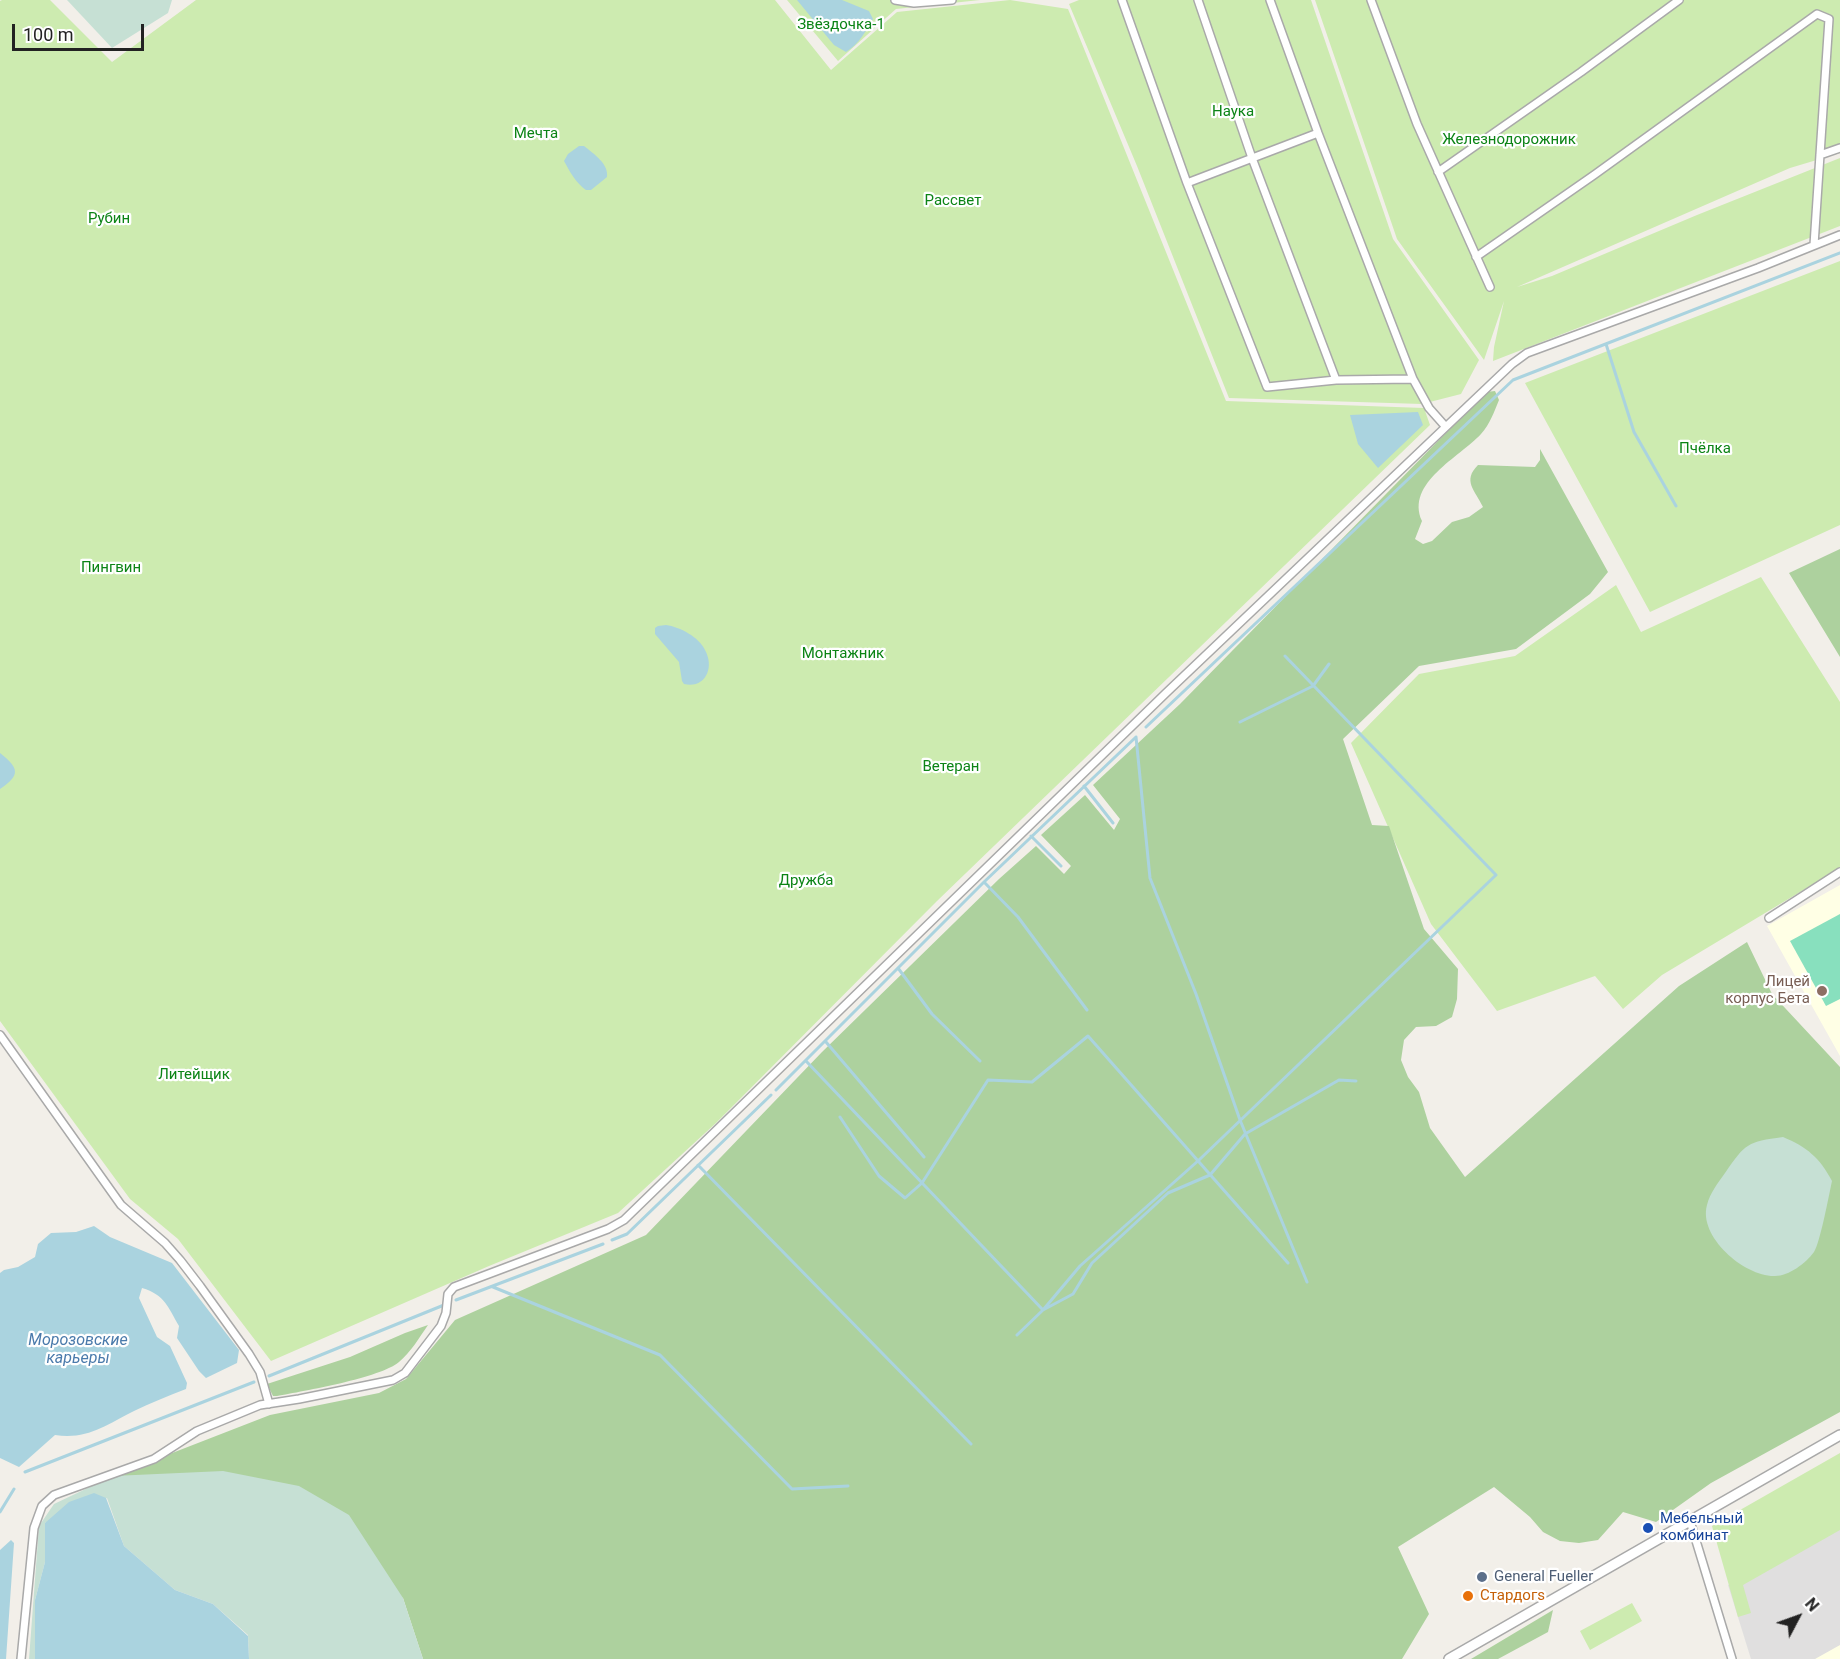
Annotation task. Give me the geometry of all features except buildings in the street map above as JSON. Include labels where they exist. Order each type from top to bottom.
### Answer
[{"type":"street","points":[[895,0],[914,2],[952,0]]},
{"type":"street","points":[[1122,0],[1187,183],[1267,387],[1336,380],[1413,379]]},
{"type":"street","points":[[1198,0],[1252,158],[1336,380]]},
{"type":"street","points":[[1270,0],[1318,133],[1413,379],[1429,408],[1445,426]]},
{"type":"street","points":[[1371,0],[1417,124],[1490,287]]},
{"type":"street","points":[[1438,172],[1679,0]]},
{"type":"street","points":[[1476,257],[1817,14],[1829,19],[1814,245]]},
{"type":"street","points":[[1187,183],[1318,133]]},
{"type":"street","points":[[1820,155],[1840,148]]},
{"type":"street","points":[[21,1659],[34,1528],[42,1506],[54,1495],[154,1459],[197,1431],[260,1405],[367,1386],[399,1376],[405,1373],[441,1326],[446,1313],[448,1294],[454,1287],[608,1229],[624,1220],[1166,693],[1512,364],[1527,353],[1747,272],[1840,235]]},
{"type":"street","points":[[1769,918],[1840,872]]},
{"type":"street","points":[[0,1035],[121,1206],[172,1251],[207,1296],[260,1372],[269,1404]]},
{"type":"street","points":[[1449,1659],[1840,1435]]},
{"type":"street","points":[[1690,1521],[1732,1659]]},
{"type":"shaded area","points":[[67,0],[172,0],[168,13],[112,48]]},
{"type":"shaded area","name":"Лицей корпус Бета","points":[[1840,885],[1840,1056],[1767,926]]},
{"type":"shaded area","points":[[1783,1137],[1812,1154],[1832,1181],[1822,1229],[1814,1252],[1797,1268],[1786,1274],[1763,1275],[1738,1262],[1717,1242],[1706,1217],[1707,1205],[1712,1192],[1743,1150],[1754,1143]]},
{"type":"shaded area","points":[[223,1471],[299,1486],[349,1515],[403,1598],[423,1659],[249,1659],[248,1635],[213,1604],[175,1590],[124,1546],[107,1498],[45,1523],[45,1562],[35,1600],[35,1659],[29,1659],[39,1526],[54,1504],[113,1476]]},
{"type":"shaded area","points":[[1840,1522],[1840,1659],[1751,1659],[1728,1585]]},
{"type":"shaded area","points":[[1840,1645],[1840,1659],[1815,1659]]},
{"type":"green space","points":[[50,0],[112,62],[196,0],[775,0],[831,70],[897,12],[1010,0],[1068,9],[1226,401],[1424,408],[1430,425],[937,901],[716,1123],[618,1213],[489,1266],[271,1361],[178,1239],[130,1199],[0,1021],[0,1]]},
{"type":"green space","name":"Звёздочка-1","points":[[787,0],[980,0],[896,9],[838,61]]},
{"type":"green space","name":"Наука","points":[[1079,0],[1311,0],[1393,239],[1479,360],[1461,394],[1422,404],[1229,398],[1137,166],[1069,4]]},
{"type":"green space","name":"Железнодорожник","points":[[1315,0],[1840,0],[1840,153],[1790,168],[1517,287],[1552,276],[1840,158],[1840,226],[1493,361],[1504,301],[1484,360],[1397,239]]},
{"type":"green space","name":"Пчёлка","points":[[1840,261],[1840,525],[1650,612],[1525,383]]},
{"type":"green space","points":[[1495,391],[1499,400],[1484,430],[1437,472],[1421,495],[1419,507],[1422,521],[1415,539],[1423,544],[1432,541],[1452,522],[1469,517],[1483,507],[1470,481],[1478,465],[1535,467],[1540,460],[1540,449],[1608,572],[1590,594],[1516,649],[1419,666],[1343,739],[1372,825],[1389,826],[1424,929],[1458,969],[1457,999],[1452,1017],[1436,1026],[1416,1027],[1404,1040],[1401,1060],[1408,1077],[1419,1092],[1430,1128],[1465,1177],[1679,986],[1747,942],[1772,994],[1840,1067],[1840,1412],[1711,1483],[1656,1522],[1623,1512],[1598,1540],[1579,1543],[1560,1541],[1543,1532],[1530,1517],[1494,1487],[1398,1547],[1429,1614],[1402,1659],[423,1659],[403,1598],[113,1476],[270,1415],[379,1393],[406,1379],[455,1320],[646,1235],[822,1052],[999,879],[1036,846],[1064,874],[1071,866],[1041,835],[1085,795],[1114,830],[1120,819],[1093,785],[1180,704],[1486,392]]},
{"type":"green space","points":[[1840,549],[1840,657],[1789,573]]},
{"type":"green space","points":[[1761,577],[1840,702],[1840,868],[1662,975],[1623,1009],[1595,976],[1497,1011],[1431,924],[1351,743],[1419,674],[1515,656],[1616,585],[1641,632]]},
{"type":"green space","points":[[1840,914],[1840,999],[1826,1006],[1790,941]]},
{"type":"green space","points":[[428,1325],[415,1345],[399,1362],[376,1373],[341,1383],[277,1396],[273,1396],[267,1384],[350,1357]]},
{"type":"green space","points":[[1840,1453],[1840,1530],[1743,1585],[1751,1613],[1738,1617],[1712,1526]]},
{"type":"green space","points":[[1632,1603],[1642,1621],[1590,1650],[1580,1631]]},
{"type":"green space","points":[[1553,1610],[1548,1632],[1498,1659],[1471,1659]]},
{"type":"water","points":[[797,0],[842,0],[869,11],[873,19],[865,33],[846,52],[834,45]]},
{"type":"water","points":[[579,146],[584,146],[606,168],[607,177],[591,190],[586,190],[579,184],[564,161],[568,154]]},
{"type":"water","points":[[1418,412],[1423,425],[1378,468],[1358,444],[1350,415]]},
{"type":"water","points":[[666,625],[688,633],[702,645],[709,664],[703,680],[691,685],[684,684],[679,662],[655,634],[655,628]]},
{"type":"water","points":[[0,753],[11,763],[15,771],[12,780],[0,789]]},
{"type":"water","name":"Морозовские карьеры","points":[[94,1226],[110,1237],[172,1263],[239,1350],[237,1363],[206,1378],[177,1338],[179,1326],[169,1307],[156,1294],[142,1288],[139,1298],[157,1337],[170,1346],[187,1383],[186,1389],[146,1405],[96,1430],[77,1435],[55,1435],[19,1467],[0,1458],[0,1273],[18,1267],[35,1257],[38,1244],[51,1233],[76,1232]]},
{"type":"water","points":[[94,1493],[106,1498],[124,1546],[175,1590],[213,1604],[248,1636],[249,1659],[35,1659],[35,1600],[45,1562],[45,1523],[69,1502]]},
{"type":"water","points":[[11,1540],[14,1543],[6,1659],[0,1659],[0,1550]]},
{"type":"waterway","points":[[1146,727],[1513,380],[1840,253]]},
{"type":"waterway","points":[[1606,344],[1634,432],[1676,506]]},
{"type":"waterway","points":[[1017,1335],[1043,1310],[1080,1266],[1199,1160],[1496,875],[1285,656]]},
{"type":"waterway","points":[[1240,722],[1313,686],[1329,664]]},
{"type":"waterway","points":[[1136,737],[1150,878],[1196,994],[1240,1120],[1307,1282]]},
{"type":"waterway","points":[[776,1090],[984,882],[1136,737]]},
{"type":"waterway","points":[[1084,786],[1113,823]]},
{"type":"waterway","points":[[1031,836],[1061,866]]},
{"type":"waterway","points":[[984,882],[1018,917],[1087,1010]]},
{"type":"waterway","points":[[898,968],[932,1014],[980,1061]]},
{"type":"waterway","points":[[840,1117],[879,1176],[905,1198],[922,1183],[988,1080],[1032,1082],[1088,1036],[1288,1263]]},
{"type":"waterway","points":[[826,1042],[924,1157]]},
{"type":"waterway","points":[[806,1061],[1043,1310],[1073,1294],[1092,1263],[1168,1193],[1210,1175],[1245,1134],[1339,1080],[1356,1081]]},
{"type":"waterway","points":[[612,1240],[627,1234],[771,1095]]},
{"type":"waterway","points":[[698,1165],[971,1444]]},
{"type":"waterway","points":[[456,1300],[603,1244]]},
{"type":"waterway","points":[[493,1287],[660,1355],[792,1489],[848,1486]]},
{"type":"waterway","points":[[269,1376],[444,1305]]},
{"type":"waterway","points":[[25,1472],[254,1382]]},
{"type":"waterway","points":[[0,1512],[14,1489]]},
{"type":"place","name":"Лицей корпус Бета","points":[[1822,991]]},
{"type":"place","name":"Мебельный комбинат","points":[[1648,1528]]},
{"type":"place","name":"General Fueller","points":[[1482,1577]]},
{"type":"place","name":"Стардогs","points":[[1468,1596]]},
{"type":"park label","name":"Мечта","points":[[536,134]]},
{"type":"park label","name":"Рассвет","points":[[953,201]]},
{"type":"park label","name":"Рубин","points":[[109,219]]},
{"type":"park label","name":"Пингвин","points":[[111,568]]},
{"type":"park label","name":"Монтажник","points":[[843,654]]},
{"type":"park label","name":"Ветеран","points":[[951,767]]},
{"type":"park label","name":"Дружба","points":[[806,881]]},
{"type":"park label","name":"Литейщик","points":[[194,1075]]}]
